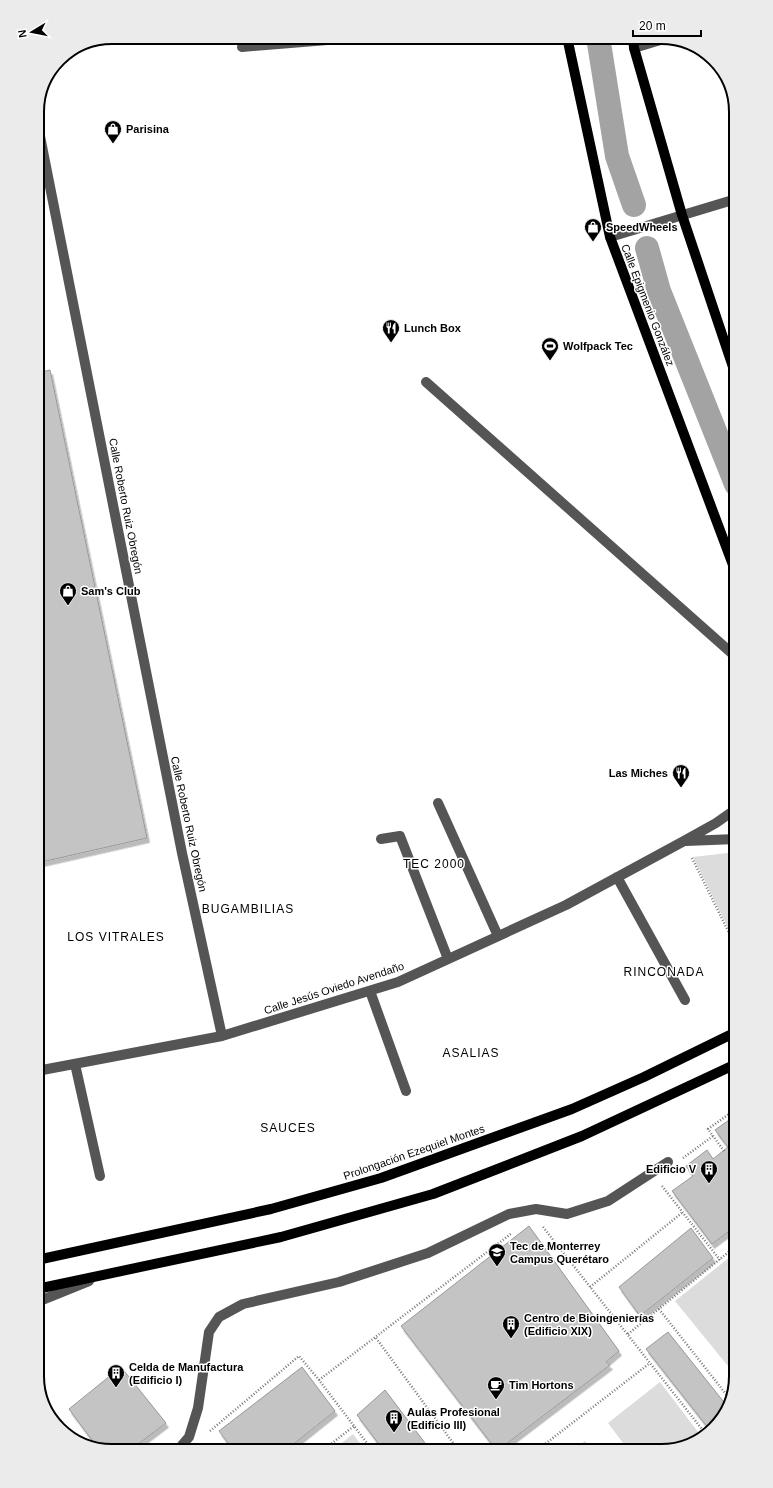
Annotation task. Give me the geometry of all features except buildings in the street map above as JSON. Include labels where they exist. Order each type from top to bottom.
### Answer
[{"type":"main road","name":"Calle Epigmenio González","points":[[569,44],[610,237],[729,554]]},
{"type":"main road","points":[[634,44],[682,215],[729,355]]},
{"type":"main road","name":"Prolongación Ezequiel Montes","points":[[44,1259],[271,1210],[381,1178],[572,1109],[644,1077],[729,1035]]},
{"type":"main road","points":[[44,1288],[281,1237],[433,1194],[582,1136],[729,1067]]},
{"type":"street","points":[[242,47],[279,44]]},
{"type":"street","points":[[634,48],[647,44]]},
{"type":"street","name":"Calle Roberto Ruiz Obregón","points":[[44,174],[182,853],[222,1036]]},
{"type":"street","points":[[610,237],[729,201]]},
{"type":"street","points":[[426,382],[729,651]]},
{"type":"street","points":[[438,803],[498,936]]},
{"type":"street","name":"Calle Jesús Oviedo Avendaño","points":[[44,1069],[222,1036],[398,982],[566,905],[684,841],[729,814]]},
{"type":"street","points":[[381,839],[400,836],[448,960]]},
{"type":"street","name":"Calle Jesús Oviedo Avendaño","points":[[684,841],[729,839]]},
{"type":"street","points":[[617,877],[685,1000]]},
{"type":"street","points":[[370,991],[406,1091]]},
{"type":"street","points":[[75,1064],[100,1176]]},
{"type":"street","points":[[182,1444],[188,1437],[198,1408],[209,1332],[218,1317],[243,1304],[339,1282],[428,1253],[509,1214],[536,1209],[567,1214],[608,1201],[668,1162]]},
{"type":"street","points":[[44,1299],[107,1274]]},
{"type":"path","points":[[684,841],[729,933]]},
{"type":"path","points":[[724,1151],[708,1130],[729,1114]]},
{"type":"path","points":[[661,1184],[720,1260]]},
{"type":"path","points":[[590,1287],[683,1212]]},
{"type":"path","points":[[539,1221],[703,1429]]},
{"type":"path","points":[[319,1380],[516,1230]]},
{"type":"path","points":[[627,1334],[659,1310],[729,1252]]},
{"type":"path","points":[[659,1310],[726,1394]]},
{"type":"path","points":[[376,1338],[454,1444]]},
{"type":"path","points":[[208,1432],[299,1356],[367,1444]]},
{"type":"path","points":[[545,1444],[650,1363]]},
{"type":"path","points":[[331,1444],[354,1426]]},
{"type":"shaded area","points":[[729,853],[729,930],[693,857]]},
{"type":"shaded area","points":[[729,1258],[729,1367],[675,1301]]},
{"type":"shaded area","points":[[660,1382],[698,1433],[687,1439],[674,1443],[624,1444],[608,1423]]},
{"type":"shaded area","points":[[353,1434],[361,1444],[341,1444]]},
{"type":"waterway","points":[[599,44],[617,156],[634,205]]},
{"type":"waterway","points":[[647,248],[659,291],[729,466]]},
{"type":"place","name":"Parisina","points":[[113,144]]},
{"type":"place","name":"SpeedWheels","points":[[593,242]]},
{"type":"place","name":"Lunch Box","points":[[391,343]]},
{"type":"place","name":"Wolfpack Tec","points":[[550,361]]},
{"type":"place","name":"Sam's Club","points":[[68,606]]},
{"type":"place","name":"Las Miches","points":[[681,788]]},
{"type":"place","name":"Edificio V","points":[[709,1184]]},
{"type":"place","name":"Tec de Monterrey Campus Querétaro","points":[[497,1267]]},
{"type":"place","name":"Centro de Bioingenierías (Edificio XIX)","points":[[511,1339]]},
{"type":"place","name":"Celda de Manufactura (Edificio I)","points":[[116,1388]]},
{"type":"place","name":"Tim Hortons","points":[[496,1400]]},
{"type":"place","name":"Aulas Profesional (Edificio III)","points":[[394,1433]]},
{"type":"district","name":"TEC 2000","points":[[434,864]]},
{"type":"district","name":"BUGAMBILIAS","points":[[248,909]]},
{"type":"district","name":"LOS VITRALES","points":[[116,937]]},
{"type":"district","name":"RINCONADA","points":[[664,972]]},
{"type":"district","name":"ASALIAS","points":[[471,1053]]},
{"type":"district","name":"SAUCES","points":[[288,1128]]}]
